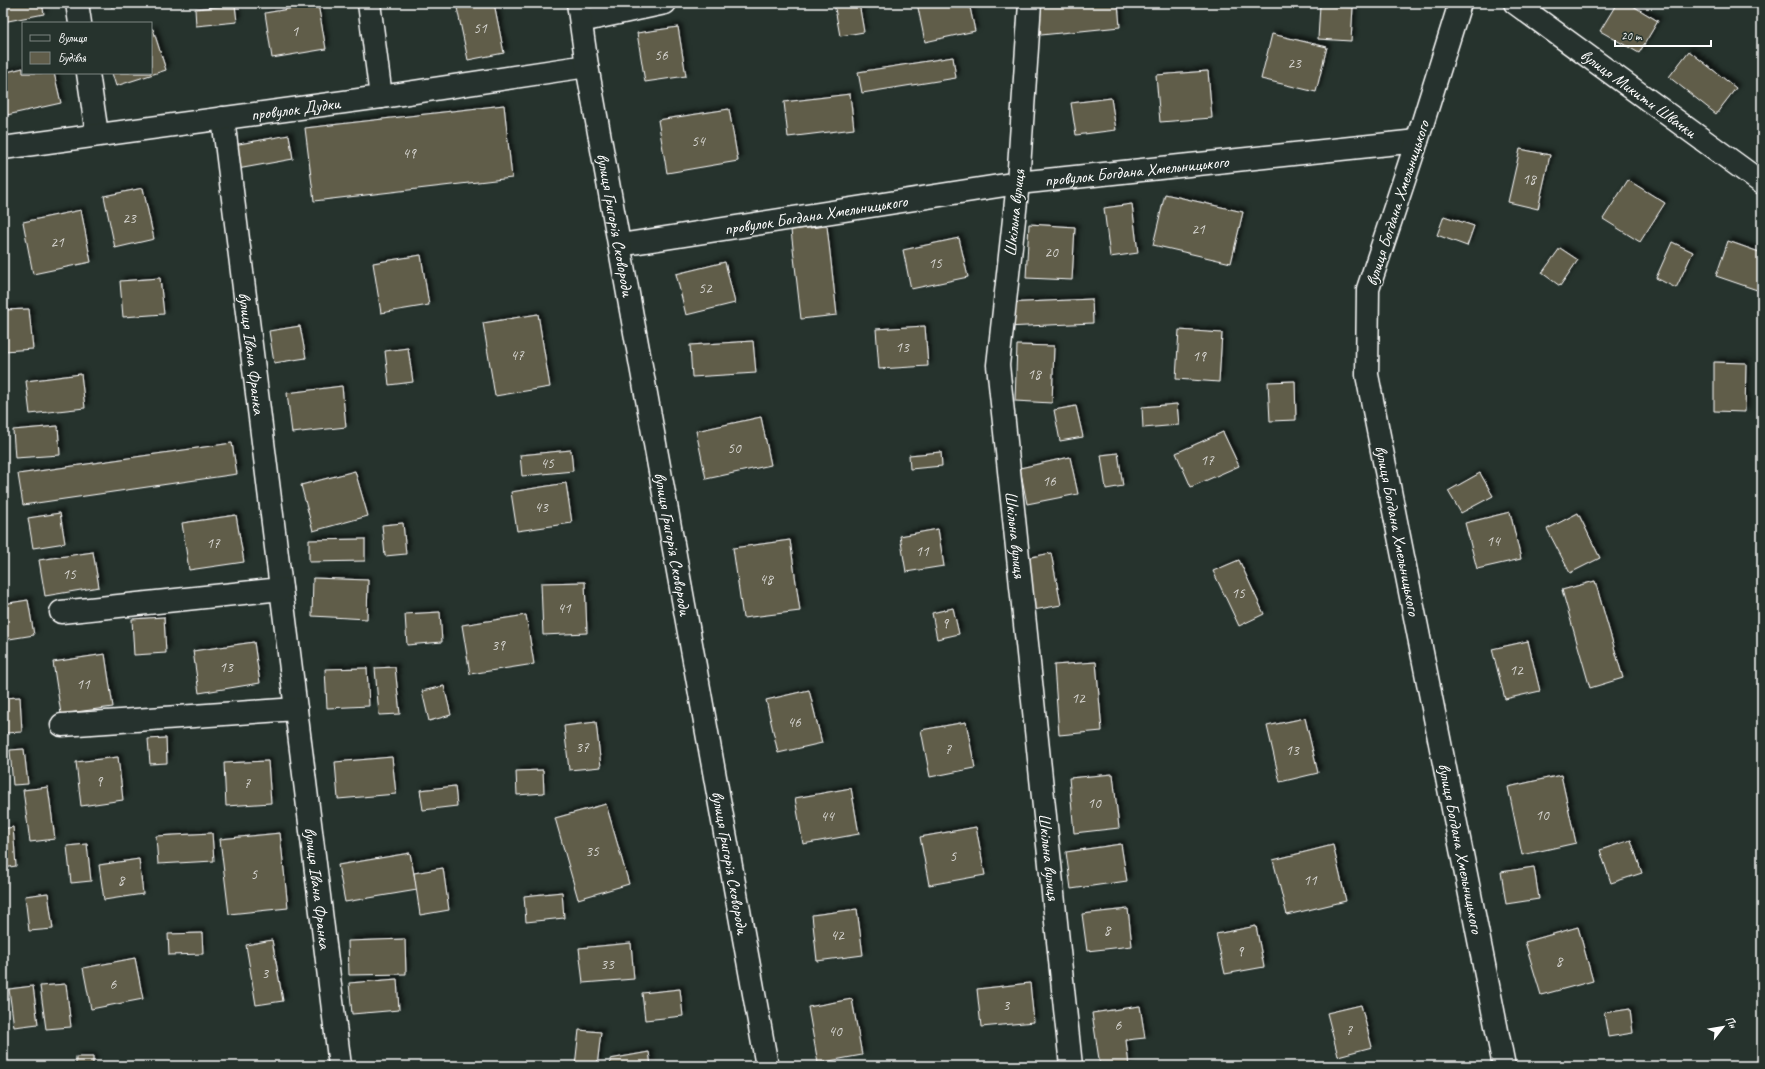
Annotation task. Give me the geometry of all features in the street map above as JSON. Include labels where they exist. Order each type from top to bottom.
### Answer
[{"type":"street","points":[[77,3],[80,22]]},
{"type":"street","points":[[369,3],[381,97]]},
{"type":"street","name":"вулиця Григорія Сковороди","points":[[665,3],[580,12],[587,66],[767,1066]]},
{"type":"street","name":"Шкільна вулиця","points":[[1030,3],[1018,183],[998,365],[1071,1066]]},
{"type":"street","name":"вулиця Богдана Хмельницького","points":[[1460,3],[1418,141],[1368,289],[1366,375],[1504,1066]]},
{"type":"street","name":"вулиця Микити Швачки","points":[[1515,3],[1762,182]]},
{"type":"street","name":"провулок Дудки","points":[[3,148],[97,134],[381,97],[587,66]]},
{"type":"street","points":[[88,74],[97,134]]},
{"type":"street","name":"вулиця Івана Франка","points":[[223,118],[340,1066]]},
{"type":"street","name":"провулок Богдана Хмельницького","points":[[620,245],[1018,183],[1418,141]]},
{"type":"street","points":[[61,612],[281,589]]},
{"type":"street","points":[[62,725],[296,709]]},
{"type":"building","points":[[3,3],[42,3],[44,14],[3,22]]},
{"type":"building","points":[[111,3],[138,3],[111,7]]},
{"type":"building","points":[[456,3],[494,3],[504,53],[468,60]]},
{"type":"building","points":[[834,3],[859,3],[864,32],[840,36]]},
{"type":"building","points":[[917,3],[969,3],[975,31],[925,42]]},
{"type":"building","points":[[1037,3],[1118,3],[1120,27],[1041,35]]},
{"type":"building","points":[[1617,3],[1628,3],[1658,21],[1639,53],[1600,31]]},
{"type":"building","points":[[1752,3],[1762,3],[1762,10]]},
{"type":"building","points":[[318,4],[326,49],[272,58],[265,13]]},
{"type":"building","points":[[235,5],[237,22],[196,26],[195,9]]},
{"type":"building","points":[[1320,5],[1353,7],[1351,41],[1318,39]]},
{"type":"building","points":[[678,27],[686,76],[645,82],[637,33]]},
{"type":"building","points":[[153,29],[166,70],[116,86],[112,74],[152,74]]},
{"type":"building","points":[[1272,34],[1327,47],[1316,92],[1261,79]]},
{"type":"building","points":[[1689,51],[1736,88],[1716,114],[1669,77]]},
{"type":"building","points":[[953,57],[956,78],[862,93],[858,72]]},
{"type":"building","points":[[22,68],[22,74],[54,74],[61,103],[7,115],[3,99],[3,73]]},
{"type":"building","points":[[1208,71],[1212,118],[1160,122],[1156,75]]},
{"type":"building","points":[[850,94],[854,129],[788,137],[784,102]]},
{"type":"building","points":[[1111,98],[1116,130],[1076,135],[1071,103]]},
{"type":"building","points":[[504,105],[512,178],[314,201],[305,128]]},
{"type":"building","points":[[729,109],[738,161],[667,173],[658,120]]},
{"type":"building","points":[[289,135],[293,159],[232,170],[228,146]]},
{"type":"building","points":[[1520,149],[1550,155],[1538,209],[1508,202]]},
{"type":"building","points":[[1628,180],[1665,203],[1640,242],[1603,219]]},
{"type":"building","points":[[143,188],[154,239],[115,248],[104,196]]},
{"type":"building","points":[[1165,194],[1243,212],[1231,263],[1153,245]]},
{"type":"building","points":[[1132,204],[1138,253],[1110,257],[1104,208]]},
{"type":"building","points":[[81,210],[91,262],[33,274],[23,222]]},
{"type":"building","points":[[1444,216],[1474,226],[1467,246],[1437,235]]},
{"type":"building","points":[[1029,224],[1075,227],[1072,280],[1026,278]]},
{"type":"building","points":[[827,226],[837,315],[801,319],[791,230]]},
{"type":"building","points":[[959,238],[968,277],[911,289],[903,250]]},
{"type":"building","points":[[1728,241],[1762,253],[1762,284],[1760,291],[1716,276]]},
{"type":"building","points":[[1672,242],[1693,252],[1676,288],[1656,278]]},
{"type":"building","points":[[1560,248],[1578,260],[1560,286],[1542,273]]},
{"type":"building","points":[[421,255],[429,305],[381,313],[373,263]]},
{"type":"building","points":[[725,262],[735,303],[686,315],[676,274]]},
{"type":"building","points":[[160,278],[164,314],[123,317],[120,281]]},
{"type":"building","points":[[1092,299],[1093,323],[1005,327],[1004,303]]},
{"type":"building","points":[[29,309],[33,349],[4,351],[3,310]]},
{"type":"building","points":[[538,314],[550,387],[495,396],[483,323]]},
{"type":"building","points":[[300,326],[306,358],[274,363],[269,331]]},
{"type":"building","points":[[925,326],[928,366],[879,369],[876,329]]},
{"type":"building","points":[[1179,330],[1222,333],[1219,382],[1176,379]]},
{"type":"building","points":[[753,341],[756,373],[692,377],[690,345]]},
{"type":"building","points":[[1017,345],[1054,346],[1052,403],[1015,401]]},
{"type":"building","points":[[408,348],[413,382],[389,385],[385,351]]},
{"type":"building","points":[[1714,362],[1746,363],[1745,412],[1714,411]]},
{"type":"building","points":[[81,374],[85,408],[30,414],[26,381]]},
{"type":"building","points":[[1295,381],[1296,420],[1270,421],[1268,382]]},
{"type":"building","points":[[342,386],[346,427],[292,433],[287,393]]},
{"type":"building","points":[[1177,404],[1179,425],[1143,428],[1142,407]]},
{"type":"building","points":[[1076,406],[1083,437],[1060,441],[1054,410]]},
{"type":"building","points":[[761,417],[771,465],[706,479],[696,431]]},
{"type":"building","points":[[58,426],[60,455],[15,458],[13,430]]},
{"type":"building","points":[[1223,432],[1239,466],[1191,487],[1176,453]]},
{"type":"building","points":[[232,443],[237,474],[23,505],[18,474]]},
{"type":"building","points":[[571,450],[573,471],[522,476],[520,455]]},
{"type":"building","points":[[941,452],[942,466],[910,469],[909,455]]},
{"type":"building","points":[[1118,453],[1123,486],[1106,489],[1101,455]]},
{"type":"building","points":[[1070,457],[1078,494],[1027,504],[1020,468]]},
{"type":"building","points":[[355,471],[368,516],[313,531],[301,485]]},
{"type":"building","points":[[1480,473],[1493,496],[1461,513],[1448,491]]},
{"type":"building","points":[[566,483],[572,523],[517,531],[511,492]]},
{"type":"building","points":[[1510,512],[1521,559],[1477,569],[1465,523]]},
{"type":"building","points":[[60,513],[65,543],[33,548],[28,518]]},
{"type":"building","points":[[1578,513],[1600,558],[1570,573],[1547,529]]},
{"type":"building","points":[[236,515],[244,562],[189,570],[182,523]]},
{"type":"building","points":[[403,523],[406,554],[385,556],[382,525]]},
{"type":"building","points":[[938,529],[944,566],[906,572],[900,536]]},
{"type":"building","points":[[365,539],[365,561],[309,562],[309,540]]},
{"type":"building","points":[[790,540],[800,611],[743,618],[733,548]]},
{"type":"building","points":[[93,552],[99,587],[45,596],[39,560]]},
{"type":"building","points":[[1051,553],[1061,605],[1028,611],[1017,560]]},
{"type":"building","points":[[1239,560],[1264,614],[1239,626],[1213,571]]},
{"type":"building","points":[[313,578],[368,580],[367,619],[312,616]]},
{"type":"building","points":[[1595,581],[1623,678],[1590,688],[1562,590]]},
{"type":"building","points":[[585,582],[587,633],[543,635],[541,583]]},
{"type":"building","points":[[28,600],[34,635],[3,640],[3,604]]},
{"type":"building","points":[[953,608],[959,634],[937,639],[932,613]]},
{"type":"building","points":[[440,612],[442,642],[407,645],[405,614]]},
{"type":"building","points":[[526,615],[534,664],[470,674],[462,625]]},
{"type":"building","points":[[164,617],[166,653],[134,655],[132,619]]},
{"type":"building","points":[[1528,641],[1540,691],[1505,699],[1492,649]]},
{"type":"building","points":[[254,642],[260,683],[199,693],[193,651]]},
{"type":"building","points":[[105,654],[113,707],[61,714],[53,662]]},
{"type":"building","points":[[1096,662],[1102,731],[1059,735],[1054,665]]},
{"type":"building","points":[[395,667],[400,714],[379,715],[375,668]]},
{"type":"building","points":[[367,668],[369,706],[327,708],[325,669]]},
{"type":"building","points":[[444,686],[451,715],[429,721],[422,691]]},
{"type":"building","points":[[809,690],[822,743],[778,753],[766,700]]},
{"type":"building","points":[[20,697],[22,732],[5,733],[3,698]]},
{"type":"building","points":[[1305,718],[1318,773],[1280,782],[1267,726]]},
{"type":"building","points":[[596,722],[601,767],[569,770],[564,726]]},
{"type":"building","points":[[966,722],[975,768],[930,777],[921,730]]},
{"type":"building","points":[[166,738],[167,763],[150,764],[148,739]]},
{"type":"building","points":[[24,749],[28,784],[13,785],[10,750]]},
{"type":"building","points":[[118,757],[123,800],[81,806],[76,762]]},
{"type":"building","points":[[392,757],[396,794],[338,799],[335,762]]},
{"type":"building","points":[[268,761],[271,803],[226,806],[224,763]]},
{"type":"building","points":[[543,770],[544,793],[517,795],[516,771]]},
{"type":"building","points":[[1113,774],[1119,828],[1074,833],[1069,778]]},
{"type":"building","points":[[1561,775],[1576,843],[1522,855],[1508,787]]},
{"type":"building","points":[[455,786],[457,806],[423,810],[420,790]]},
{"type":"building","points":[[48,787],[55,839],[30,842],[23,790]]},
{"type":"building","points":[[851,788],[859,834],[803,844],[795,798]]},
{"type":"building","points":[[606,804],[629,884],[578,899],[555,818]]},
{"type":"building","points":[[13,827],[16,866],[3,868],[3,829]]},
{"type":"building","points":[[976,827],[985,875],[929,885],[920,837]]},
{"type":"building","points":[[212,833],[214,861],[158,864],[156,836]]},
{"type":"building","points":[[280,833],[288,908],[229,914],[220,839]]},
{"type":"building","points":[[1631,840],[1642,873],[1611,883],[1600,850]]},
{"type":"building","points":[[87,844],[91,881],[71,883],[67,846]]},
{"type":"building","points":[[1121,844],[1127,881],[1071,889],[1066,852]]},
{"type":"building","points":[[1333,845],[1346,901],[1287,915],[1273,860]]},
{"type":"building","points":[[410,853],[417,890],[345,902],[338,865]]},
{"type":"building","points":[[139,859],[143,894],[104,900],[99,865]]},
{"type":"building","points":[[1534,867],[1539,899],[1506,904],[1501,872]]},
{"type":"building","points":[[443,868],[449,910],[420,915],[414,873]]},
{"type":"building","points":[[562,892],[564,918],[526,922],[524,896]]},
{"type":"building","points":[[48,893],[53,929],[29,931],[25,896]]},
{"type":"building","points":[[857,909],[863,955],[817,961],[812,915]]},
{"type":"building","points":[[1128,909],[1132,946],[1087,951],[1082,914]]},
{"type":"building","points":[[1256,926],[1264,967],[1225,974],[1216,934]]},
{"type":"building","points":[[1578,927],[1593,981],[1541,995],[1525,942]]},
{"type":"building","points":[[202,933],[203,954],[169,955],[168,934]]},
{"type":"building","points":[[405,939],[406,974],[349,975],[348,941]]},
{"type":"building","points":[[272,940],[283,1001],[256,1005],[246,945]]},
{"type":"building","points":[[631,943],[634,979],[583,983],[579,948]]},
{"type":"building","points":[[135,958],[143,999],[91,1009],[83,968]]},
{"type":"building","points":[[397,979],[399,1010],[352,1014],[349,983]]},
{"type":"building","points":[[1030,983],[1034,1022],[981,1027],[977,989]]},
{"type":"building","points":[[66,984],[71,1027],[46,1029],[40,986]]},
{"type":"building","points":[[33,986],[38,1024],[14,1027],[9,989]]},
{"type":"building","points":[[680,989],[683,1016],[645,1020],[642,993]]},
{"type":"building","points":[[852,999],[862,1055],[818,1063],[808,1007]]},
{"type":"building","points":[[1361,1005],[1372,1047],[1338,1056],[1327,1013]]},
{"type":"building","points":[[1140,1006],[1145,1038],[1126,1040],[1129,1066],[1100,1066],[1092,1013]]},
{"type":"building","points":[[1630,1009],[1633,1033],[1608,1037],[1604,1013]]},
{"type":"building","points":[[579,1030],[601,1032],[597,1066],[575,1066]]},
{"type":"building","points":[[649,1052],[651,1066],[611,1066],[610,1059]]},
{"type":"building","points":[[76,1057],[93,1057],[93,1066],[76,1066]]}]
